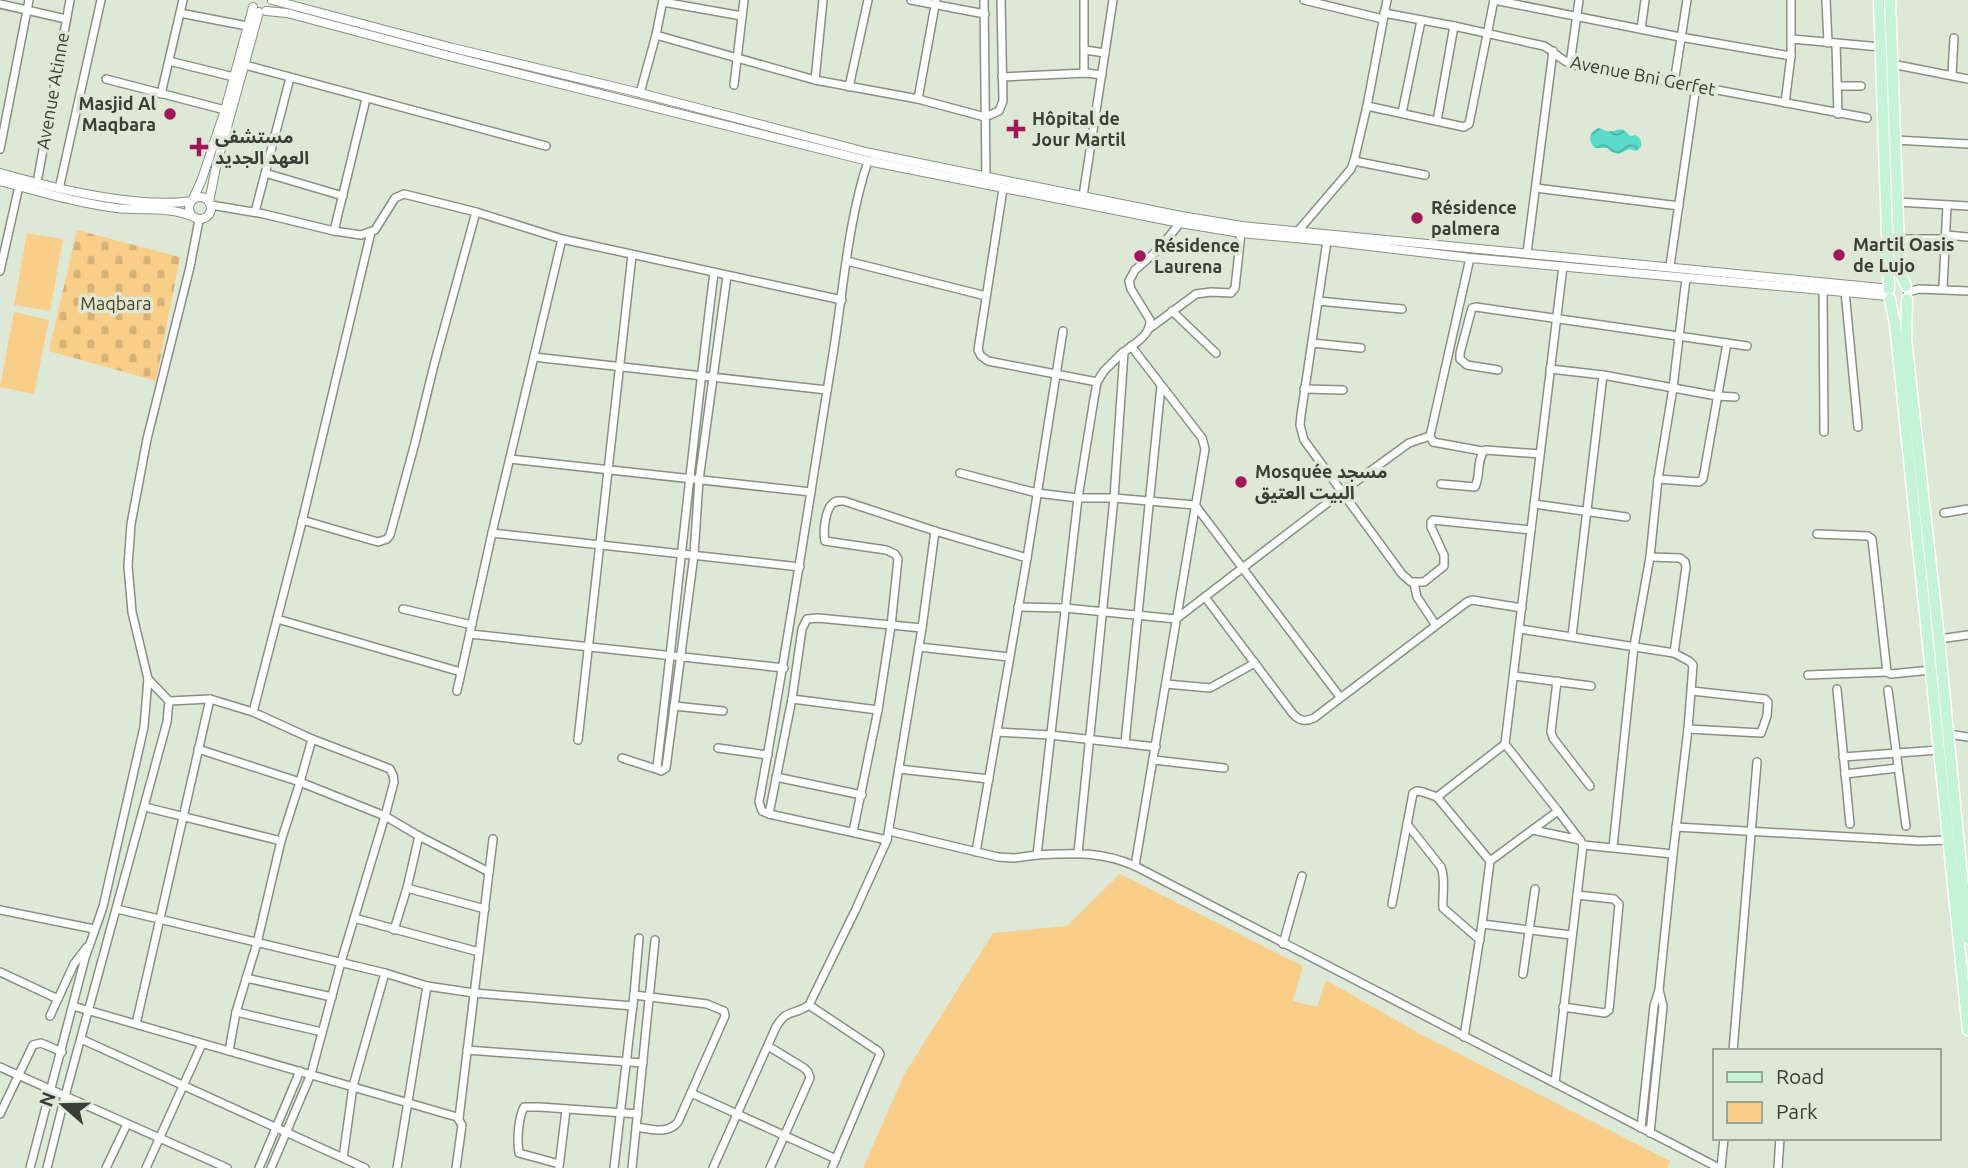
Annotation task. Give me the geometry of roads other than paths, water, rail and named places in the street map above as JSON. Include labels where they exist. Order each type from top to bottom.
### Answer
[{"type":"main road","points":[[1880,0],[1889,294],[1895,324],[1968,1030]]},
{"type":"main road","points":[[1890,0],[1901,274],[1907,292],[1906,338],[1948,734],[1963,830],[1968,939]]},
{"type":"main road","points":[[1889,294],[1896,283],[1907,292]]},
{"type":"main road","points":[[1889,294],[1899,304],[1907,292]]},
{"type":"street","points":[[0,149],[29,0]]},
{"type":"street","name":"Avenue Atinne","points":[[37,183],[70,0]]},
{"type":"street","points":[[59,188],[100,0]]},
{"type":"street","points":[[161,94],[183,0]]},
{"type":"street","points":[[257,8],[270,6],[271,0],[870,153],[1327,241],[1470,258],[1889,294]]},
{"type":"street","points":[[734,85],[744,0]]},
{"type":"street","points":[[814,80],[824,0]]},
{"type":"street","points":[[849,87],[868,0]]},
{"type":"street","points":[[911,0],[935,2],[985,14]]},
{"type":"street","points":[[984,0],[986,177]]},
{"type":"street","points":[[656,35],[814,80],[918,99],[985,117],[999,111],[1001,107],[1001,0]]},
{"type":"street","points":[[1084,0],[1084,73]]},
{"type":"street","points":[[1083,196],[1113,0]]},
{"type":"street","name":"Avenue Bni Gerfet","points":[[1304,0],[1384,16],[1454,26],[1544,46],[1570,64],[1867,118]]},
{"type":"street","points":[[1298,235],[1351,169],[1367,106],[1387,0]]},
{"type":"street","points":[[1367,106],[1464,127],[1469,124],[1494,0],[1791,56]]},
{"type":"street","points":[[1570,64],[1579,0]]},
{"type":"street","points":[[1641,29],[1645,0]]},
{"type":"street","points":[[1674,83],[1687,0]]},
{"type":"street","points":[[1785,103],[1792,39],[1791,0]]},
{"type":"street","points":[[1826,0],[1838,114]]},
{"type":"street","points":[[640,93],[663,1],[742,16]]},
{"type":"street","points":[[918,99],[935,2]]},
{"type":"street","points":[[0,4],[66,19]]},
{"type":"street","points":[[30,1168],[89,944],[103,907],[144,727],[148,679],[132,612],[128,566],[131,524],[147,439],[190,267],[195,218],[188,209],[202,179],[225,110],[247,26],[257,8]]},
{"type":"street","points":[[0,181],[98,205],[167,209],[195,218],[207,217],[210,214],[216,167],[245,65],[257,8]]},
{"type":"street","points":[[257,8],[287,13],[869,161],[1180,223],[1241,233],[1298,235],[1670,266],[1877,287],[1889,294]]},
{"type":"street","points":[[180,13],[247,26]]},
{"type":"street","points":[[1402,113],[1421,21]]},
{"type":"street","points":[[1437,121],[1454,26]]},
{"type":"street","points":[[1952,75],[1954,38]]},
{"type":"street","points":[[1792,39],[1881,47]]},
{"type":"street","points":[[1085,50],[1105,53]]},
{"type":"street","points":[[1527,253],[1553,51]]},
{"type":"street","points":[[169,61],[234,76]]},
{"type":"street","points":[[1892,64],[1968,79]]},
{"type":"street","points":[[245,65],[546,146]]},
{"type":"street","points":[[1002,77],[1084,73],[1102,75]]},
{"type":"street","points":[[255,212],[290,78]]},
{"type":"street","points":[[106,79],[225,110]]},
{"type":"street","points":[[1670,266],[1696,86]]},
{"type":"street","points":[[1837,86],[1861,86]]},
{"type":"street","points":[[334,231],[366,99]]},
{"type":"street","points":[[1895,140],[1968,144]]},
{"type":"street","points":[[869,161],[858,195],[784,668],[759,802],[762,811],[769,814],[887,840]]},
{"type":"street","points":[[1354,161],[1425,175]]},
{"type":"street","points":[[0,173],[118,200],[165,203],[200,197],[210,203],[334,231],[361,234],[371,232]]},
{"type":"street","points":[[265,173],[343,195]]},
{"type":"street","points":[[0,271],[4,229],[19,186]]},
{"type":"street","points":[[1536,188],[1679,206]]},
{"type":"street","points":[[1003,189],[978,350],[988,361],[1097,382]]},
{"type":"street","points":[[253,712],[371,232],[395,198],[404,194],[476,212],[562,239],[842,300]]},
{"type":"street","points":[[1897,202],[1968,206]]},
{"type":"street","points":[[1943,288],[1947,205]]},
{"type":"street","points":[[302,520],[378,542],[390,535],[476,212]]},
{"type":"street","points":[[1150,328],[1150,320],[1129,281],[1135,270],[1159,249],[1180,223]]},
{"type":"street","points":[[1037,855],[1078,498],[1097,382],[1104,371],[1150,328],[1196,294],[1231,293],[1234,288],[1241,233]]},
{"type":"street","points":[[1899,239],[1968,237]]},
{"type":"street","points":[[457,691],[562,239]]},
{"type":"street","points":[[1327,241],[1304,389],[1301,432],[1304,440],[1402,574],[1414,583],[1418,597],[1435,624]]},
{"type":"street","points":[[578,740],[632,255]]},
{"type":"street","points":[[1470,258],[1430,436],[1433,442],[1482,452],[1499,450],[1540,454]]},
{"type":"street","points":[[847,261],[986,296]]},
{"type":"street","points":[[1437,797],[1505,744],[1563,266]]},
{"type":"street","points":[[659,770],[657,767],[688,479],[714,273]]},
{"type":"street","points":[[622,758],[659,770],[666,768],[694,555],[699,480],[727,276]]},
{"type":"street","points":[[1613,848],[1634,646],[1650,556],[1686,278]]},
{"type":"street","points":[[1907,292],[1943,288],[1968,290]]},
{"type":"street","points":[[1823,290],[1824,432]]},
{"type":"street","points":[[1845,291],[1858,427]]},
{"type":"street","points":[[1318,301],[1402,309]]},
{"type":"street","points":[[1498,370],[1467,365],[1460,359],[1472,308],[1747,346]]},
{"type":"street","points":[[1172,311],[1216,353]]},
{"type":"street","points":[[976,852],[1063,331]]},
{"type":"street","points":[[1312,343],[1361,348]]},
{"type":"street","points":[[1658,479],[1699,482],[1703,479],[1727,343]]},
{"type":"street","points":[[1131,346],[1202,438],[1205,457],[1135,866]]},
{"type":"street","points":[[1077,853],[1114,498],[1124,352]]},
{"type":"street","points":[[534,357],[827,390]]},
{"type":"street","points":[[1550,369],[1735,397]]},
{"type":"street","points":[[1572,636],[1603,375]]},
{"type":"street","points":[[1125,743],[1161,386]]},
{"type":"street","points":[[1304,389],[1343,390]]},
{"type":"street","points":[[1018,607],[1065,608],[1176,619],[1409,443],[1430,436]]},
{"type":"street","points":[[1441,484],[1475,487],[1482,452]]},
{"type":"street","points":[[510,459],[811,492]]},
{"type":"street","points":[[960,473],[1037,493],[1195,505],[1340,696]]},
{"type":"street","points":[[853,832],[878,710],[898,566],[897,555],[886,550],[825,541],[829,508],[836,501],[844,501],[1027,558]]},
{"type":"street","points":[[1534,504],[1626,517]]},
{"type":"street","points":[[1944,513],[1968,509]]},
{"type":"street","points":[[1414,583],[1424,582],[1444,566],[1444,555],[1430,524],[1433,520],[1531,530]]},
{"type":"street","points":[[713,1168],[776,1027],[784,1015],[809,1005],[887,840],[935,531]]},
{"type":"street","points":[[492,533],[800,567]]},
{"type":"street","points":[[1817,534],[1868,536],[1872,539],[1887,672]]},
{"type":"street","points":[[1650,556],[1680,558],[1685,562],[1674,653]]},
{"type":"street","points":[[1205,597],[1293,714],[1303,721],[1314,718],[1460,606],[1472,600],[1522,608]]},
{"type":"street","points":[[403,609],[472,625]]},
{"type":"street","points":[[277,619],[461,672]]},
{"type":"street","points":[[769,814],[792,699],[802,629],[807,619],[922,628]]},
{"type":"street","points":[[1520,629],[1674,653],[1693,665],[1659,990],[1654,1006],[1640,1128]]},
{"type":"street","points":[[470,635],[784,668]]},
{"type":"street","points":[[1939,639],[1968,635]]},
{"type":"street","points":[[919,647],[1010,657]]},
{"type":"street","points":[[1166,684],[1210,688],[1255,663]]},
{"type":"street","points":[[1808,675],[1931,670]]},
{"type":"street","points":[[1514,676],[1591,686]]},
{"type":"street","points":[[47,1168],[167,722],[169,701],[148,679]]},
{"type":"street","points":[[1557,681],[1551,732],[1590,786]]},
{"type":"street","points":[[1837,689],[1850,824]]},
{"type":"street","points":[[1888,690],[1906,826]]},
{"type":"street","points":[[1688,729],[1761,733],[1767,716],[1768,702],[1761,698],[1692,691]]},
{"type":"street","points":[[169,701],[210,699],[253,712],[312,739],[390,769],[393,775],[394,782],[385,816],[311,1074],[271,1168]]},
{"type":"street","points":[[136,1024],[210,699]]},
{"type":"street","points":[[792,699],[878,710]]},
{"type":"street","points":[[674,706],[723,711]]},
{"type":"street","points":[[997,732],[1156,747]]},
{"type":"street","points":[[1948,734],[1968,737]]},
{"type":"street","points":[[229,1051],[236,1012],[257,943],[281,841],[312,739]]},
{"type":"street","points":[[1505,744],[1582,842],[1555,1083]]},
{"type":"street","points":[[718,748],[768,755]]},
{"type":"street","points":[[198,749],[300,782],[385,816],[489,872]]},
{"type":"street","points":[[1843,757],[1939,750]]},
{"type":"street","points":[[1154,760],[1224,768]]},
{"type":"street","points":[[1733,1049],[1757,762]]},
{"type":"street","points":[[1846,774],[1898,768]]},
{"type":"street","points":[[899,769],[989,779]]},
{"type":"street","points":[[776,777],[862,795]]},
{"type":"street","points":[[1392,904],[1413,793],[1423,792],[1437,797],[1490,861],[1464,1037]]},
{"type":"street","points":[[145,807],[281,841]]},
{"type":"street","points":[[1490,861],[1558,811]]},
{"type":"street","points":[[1407,824],[1444,873],[1443,908],[1480,940]]},
{"type":"street","points":[[1676,827],[1920,841],[1948,840]]},
{"type":"street","points":[[1533,830],[1613,848],[1673,854]]},
{"type":"street","points":[[889,831],[1007,858],[1077,853],[1106,856],[1135,866],[1555,1083],[1707,1165],[1720,1168],[1724,1140]]},
{"type":"street","points":[[394,930],[419,836]]},
{"type":"street","points":[[456,1168],[462,1131],[459,1118],[493,839]]},
{"type":"street","points":[[1283,944],[1302,876]]},
{"type":"street","points":[[407,888],[485,909]]},
{"type":"street","points":[[1523,975],[1535,888]]},
{"type":"street","points":[[1563,1007],[1605,1013],[1609,1010],[1619,904],[1614,899],[1577,895]]},
{"type":"street","points":[[117,909],[385,972],[427,986],[474,993],[633,1006]]},
{"type":"street","points":[[0,910],[94,929]]},
{"type":"street","points":[[354,918],[480,952]]},
{"type":"street","points":[[1482,924],[1572,935]]},
{"type":"street","points":[[614,1168],[639,938]]},
{"type":"street","points":[[632,1168],[655,940]]},
{"type":"street","points":[[50,1016],[74,964],[89,944]]},
{"type":"street","points":[[0,972],[58,999]]},
{"type":"street","points":[[343,1158],[353,1086],[385,972]]},
{"type":"street","points":[[246,978],[332,997]]},
{"type":"street","points":[[397,1168],[427,986]]},
{"type":"street","points":[[1650,1133],[1663,1006],[1659,990]]},
{"type":"street","points":[[634,995],[707,1004],[724,1011],[725,1016],[673,1129],[636,1128]]},
{"type":"street","points":[[809,1005],[880,1054],[832,1168]]},
{"type":"street","points":[[73,1006],[459,1118]]},
{"type":"street","points":[[236,1012],[322,1032]]},
{"type":"street","points":[[81,1039],[365,1168]]},
{"type":"street","points":[[0,1114],[32,1047],[41,1043],[62,1052]]},
{"type":"street","points":[[146,1168],[202,1044]]},
{"type":"street","points":[[768,1046],[804,1068],[809,1075],[809,1083],[770,1168]]},
{"type":"street","points":[[467,1050],[643,1063]]},
{"type":"street","points":[[0,1067],[227,1168]]},
{"type":"street","points":[[259,1168],[300,1071]]},
{"type":"street","points":[[691,1093],[836,1158]]},
{"type":"street","points":[[566,1110],[559,1166],[519,1153],[521,1113],[527,1107],[638,1114]]},
{"type":"street","points":[[106,1168],[127,1124]]},
{"type":"street","points":[[1778,1168],[1780,1140]]},
{"type":"street","points":[[203,1168],[207,1160]]},
{"type":"water","points":[[1598,128],[1607,131],[1624,130],[1630,136],[1638,137],[1641,147],[1636,151],[1629,149],[1619,154],[1607,148],[1595,148],[1590,137]]},
{"type":"place","name":"Masjid Al Maqbara","points":[[170,114]]},
{"type":"place","name":"Hôpital de Jour Martil","points":[[1016,129]]},
{"type":"place","name":"مستشفى العهد الجديد","points":[[199,147]]},
{"type":"place","name":"Résidence palmera","points":[[1417,218]]},
{"type":"place","name":"Martil Oasis de Lujo","points":[[1839,255]]},
{"type":"place","name":"Résidence Laurena","points":[[1140,256]]},
{"type":"place","name":"Mosquée مسجد البيت العتيق","points":[[1241,482]]},
{"type":"park label","name":"Maqbara","points":[[116,304]]}]
